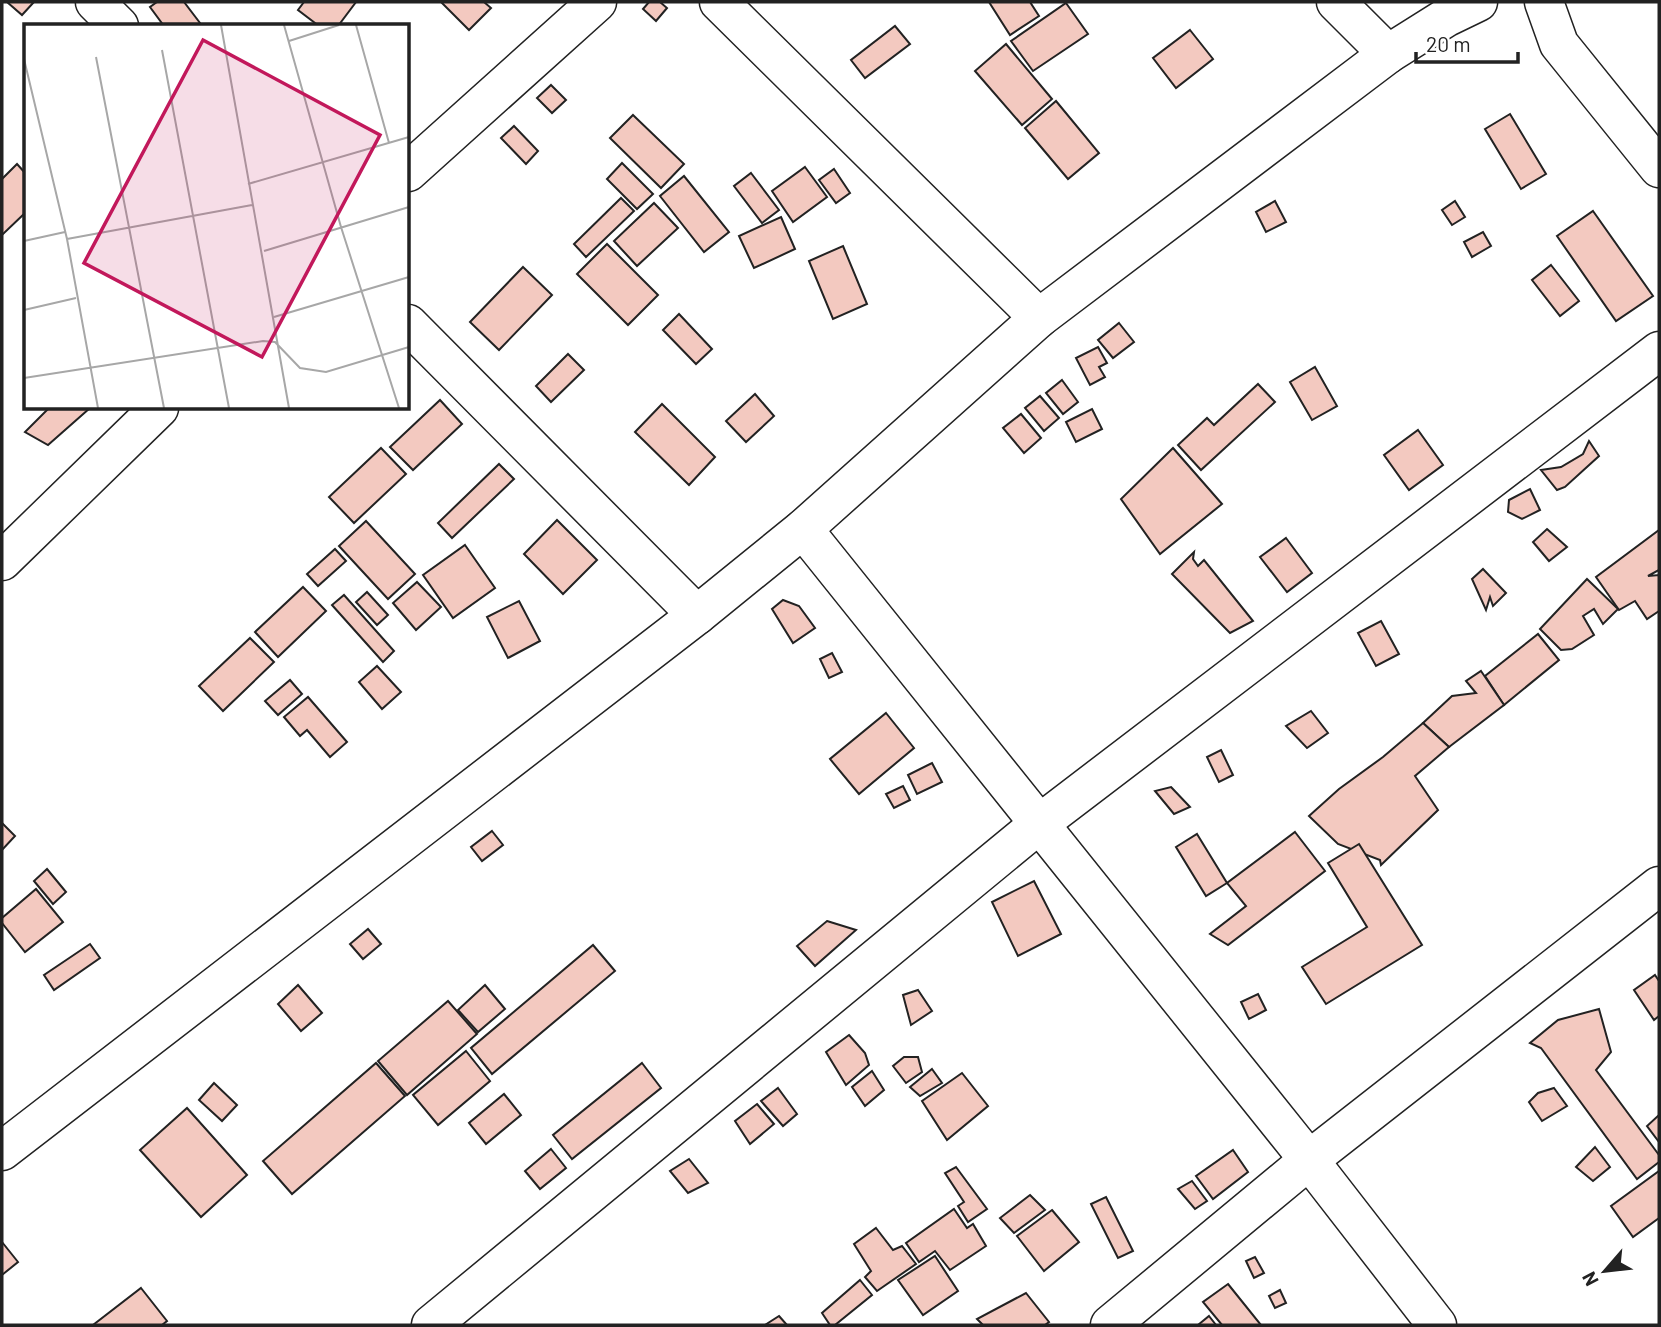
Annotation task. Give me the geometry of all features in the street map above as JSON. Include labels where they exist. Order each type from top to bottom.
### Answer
[{"type":"street","points":[[95,2],[117,24]]},
{"type":"street","points":[[410,170],[597,2]]},
{"type":"street","points":[[719,2],[1039,318]]},
{"type":"street","points":[[1336,2],[1388,54]]},
{"type":"street","points":[[2,1151],[697,615],[803,529],[1039,318],[1388,54],[1478,2]]},
{"type":"street","points":[[1544,2],[1559,44],[1659,168]]},
{"type":"street","points":[[410,326],[697,615]]},
{"type":"street","points":[[431,1325],[1039,824],[1659,351]]},
{"type":"street","points":[[2,561],[157,410]]},
{"type":"street","points":[[803,529],[1309,1160],[1437,1325]]},
{"type":"street","points":[[1110,1325],[1309,1160],[1659,886]]},
{"type":"building","points":[[7,2],[34,2],[22,15]]},
{"type":"building","points":[[157,2],[184,2],[200,23],[163,24],[150,7]]},
{"type":"building","points":[[304,2],[356,2],[340,24],[316,24],[298,10]]},
{"type":"building","points":[[441,2],[484,2],[491,8],[469,30]]},
{"type":"building","points":[[649,2],[660,2],[667,8],[656,21],[643,9]]},
{"type":"building","points":[[989,2],[1030,2],[1039,16],[1010,35]]},
{"type":"building","points":[[1066,3],[1088,34],[1033,71],[1011,41]]},
{"type":"building","points":[[895,26],[910,44],[865,78],[851,60]]},
{"type":"building","points":[[1190,30],[1213,59],[1176,88],[1153,58]]},
{"type":"building","points":[[1006,44],[1052,99],[1022,125],[975,71]]},
{"type":"building","points":[[551,85],[566,100],[552,113],[537,98]]},
{"type":"building","points":[[1056,101],[1099,153],[1068,179],[1025,128]]},
{"type":"building","points":[[1510,114],[1546,174],[1521,189],[1485,129]]},
{"type":"building","points":[[633,115],[684,164],[661,188],[610,138]]},
{"type":"building","points":[[514,126],[538,151],[526,164],[501,138]]},
{"type":"building","points":[[622,163],[653,194],[637,209],[607,179]]},
{"type":"building","points":[[17,164],[24,172],[24,214],[2,235],[2,179]]},
{"type":"building","points":[[805,167],[827,197],[793,222],[772,191]]},
{"type":"building","points":[[834,169],[850,193],[836,203],[819,180]]},
{"type":"building","points":[[751,173],[779,210],[762,223],[734,186]]},
{"type":"building","points":[[684,176],[729,232],[704,252],[660,196]]},
{"type":"building","points":[[621,198],[634,211],[586,257],[574,244]]},
{"type":"building","points":[[1275,201],[1286,222],[1266,232],[1256,212]]},
{"type":"building","points":[[1455,201],[1465,217],[1452,225],[1442,210]]},
{"type":"building","points":[[654,203],[678,228],[637,266],[614,241]]},
{"type":"building","points":[[1593,211],[1653,296],[1616,321],[1557,236]]},
{"type":"building","points":[[781,217],[795,249],[754,268],[739,236]]},
{"type":"building","points":[[1483,232],[1491,246],[1472,257],[1464,242]]},
{"type":"building","points":[[607,244],[658,295],[628,325],[577,274]]},
{"type":"building","points":[[843,246],[867,304],[833,319],[809,261]]},
{"type":"building","points":[[1551,265],[1579,301],[1560,316],[1532,280]]},
{"type":"building","points":[[523,267],[552,295],[499,350],[470,322]]},
{"type":"building","points":[[679,314],[712,349],[696,364],[663,330]]},
{"type":"building","points":[[1119,323],[1134,342],[1113,358],[1098,340]]},
{"type":"building","points":[[1098,347],[1107,363],[1099,367],[1105,377],[1090,385],[1076,358]]},
{"type":"building","points":[[568,354],[584,370],[551,402],[536,386]]},
{"type":"building","points":[[1315,367],[1337,406],[1312,420],[1290,382]]},
{"type":"building","points":[[1062,380],[1078,402],[1063,414],[1046,393]]},
{"type":"building","points":[[1258,384],[1275,402],[1201,470],[1178,445],[1207,418],[1214,425]]},
{"type":"building","points":[[755,394],[774,416],[746,442],[726,421]]},
{"type":"building","points":[[1040,396],[1059,418],[1044,431],[1025,408]]},
{"type":"building","points":[[440,400],[462,424],[413,470],[390,447]]},
{"type":"building","points":[[662,404],[715,457],[689,485],[635,432]]},
{"type":"building","points":[[1092,409],[1102,429],[1076,442],[1066,422]]},
{"type":"building","points":[[47,410],[88,410],[48,445],[25,432]]},
{"type":"building","points":[[1021,414],[1041,438],[1024,453],[1003,428]]},
{"type":"building","points":[[1418,430],[1443,465],[1409,490],[1384,455]]},
{"type":"building","points":[[1589,441],[1599,456],[1565,487],[1557,490],[1541,470],[1561,467],[1583,454]]},
{"type":"building","points":[[381,448],[406,474],[354,523],[329,497]]},
{"type":"building","points":[[1173,448],[1222,504],[1160,554],[1121,499]]},
{"type":"building","points":[[499,464],[514,479],[452,538],[438,523]]},
{"type":"building","points":[[1530,489],[1540,510],[1522,519],[1508,512],[1509,500]]},
{"type":"building","points":[[557,520],[597,560],[563,594],[524,554]]},
{"type":"building","points":[[366,521],[415,574],[388,599],[339,546]]},
{"type":"building","points":[[1547,529],[1567,547],[1549,561],[1533,542]]},
{"type":"building","points":[[1659,530],[1659,570],[1648,576],[1659,575],[1659,611],[1647,619],[1635,601],[1619,610],[1596,577]]},
{"type":"building","points":[[1286,538],[1312,573],[1287,592],[1260,557]]},
{"type":"building","points":[[465,545],[495,588],[453,618],[423,575]]},
{"type":"building","points":[[335,549],[346,561],[318,586],[307,574]]},
{"type":"building","points":[[1194,552],[1193,559],[1198,566],[1204,560],[1253,621],[1230,633],[1172,574]]},
{"type":"building","points":[[1483,569],[1506,593],[1493,606],[1490,597],[1486,610],[1472,579]]},
{"type":"building","points":[[1587,579],[1618,609],[1603,624],[1594,609],[1583,616],[1594,635],[1572,649],[1561,650],[1540,629]]},
{"type":"building","points":[[417,582],[441,607],[416,630],[393,603]]},
{"type":"building","points":[[303,587],[326,611],[278,657],[255,632]]},
{"type":"building","points":[[367,592],[388,615],[377,625],[356,602]]},
{"type":"building","points":[[344,595],[394,651],[383,662],[332,605]]},
{"type":"building","points":[[783,600],[799,606],[815,628],[793,643],[772,609]]},
{"type":"building","points":[[519,601],[540,641],[508,658],[487,617]]},
{"type":"building","points":[[1381,621],[1399,654],[1376,666],[1358,633]]},
{"type":"building","points":[[1538,634],[1559,660],[1504,705],[1485,676]]},
{"type":"building","points":[[250,638],[274,662],[223,711],[199,686]]},
{"type":"building","points":[[832,653],[842,672],[829,678],[820,659]]},
{"type":"building","points":[[377,666],[401,692],[382,709],[359,682]]},
{"type":"building","points":[[1481,671],[1504,705],[1449,747],[1423,723],[1452,696],[1476,693],[1466,681]]},
{"type":"building","points":[[290,680],[302,694],[278,715],[265,701]]},
{"type":"building","points":[[308,697],[347,742],[330,757],[307,730],[300,736],[284,717]]},
{"type":"building","points":[[1311,711],[1328,733],[1307,748],[1286,726]]},
{"type":"building","points":[[886,713],[914,748],[859,794],[830,759]]},
{"type":"building","points":[[1423,723],[1449,747],[1415,776],[1438,810],[1381,865],[1380,860],[1338,844],[1309,816]]},
{"type":"building","points":[[1221,750],[1233,775],[1219,782],[1207,757]]},
{"type":"building","points":[[932,763],[942,782],[917,794],[908,775]]},
{"type":"building","points":[[903,786],[910,800],[894,808],[886,794]]},
{"type":"building","points":[[1171,787],[1190,807],[1174,814],[1155,791]]},
{"type":"building","points":[[2,823],[15,836],[2,850]]},
{"type":"building","points":[[492,831],[503,845],[482,861],[471,847]]},
{"type":"building","points":[[1295,832],[1325,871],[1228,945],[1210,934],[1246,906],[1227,883]]},
{"type":"building","points":[[1197,834],[1227,883],[1206,896],[1176,847]]},
{"type":"building","points":[[1359,844],[1422,945],[1326,1004],[1302,967],[1367,927],[1328,863]]},
{"type":"building","points":[[47,869],[66,892],[53,904],[34,881]]},
{"type":"building","points":[[1034,881],[1061,934],[1018,956],[992,902]]},
{"type":"building","points":[[36,889],[63,922],[25,952],[2,923],[2,918]]},
{"type":"building","points":[[827,921],[856,930],[815,966],[797,946]]},
{"type":"building","points":[[368,929],[381,944],[363,959],[350,944]]},
{"type":"building","points":[[90,944],[100,958],[54,990],[44,975]]},
{"type":"building","points":[[593,945],[615,971],[492,1074],[471,1048]]},
{"type":"building","points":[[1655,975],[1659,981],[1659,1016],[1654,1020],[1634,990]]},
{"type":"building","points":[[298,985],[322,1013],[301,1031],[278,1004]]},
{"type":"building","points":[[485,985],[505,1009],[478,1032],[458,1010]]},
{"type":"building","points":[[918,990],[932,1011],[911,1025],[903,995]]},
{"type":"building","points":[[1258,994],[1266,1010],[1249,1019],[1241,1002]]},
{"type":"building","points":[[448,1001],[477,1034],[407,1095],[378,1061]]},
{"type":"building","points":[[1599,1009],[1611,1052],[1596,1070],[1659,1155],[1659,1162],[1637,1179],[1541,1048],[1530,1043],[1558,1020]]},
{"type":"building","points":[[849,1035],[865,1053],[869,1065],[846,1085],[826,1052]]},
{"type":"building","points":[[466,1051],[490,1081],[438,1125],[413,1095]]},
{"type":"building","points":[[904,1057],[918,1057],[922,1072],[906,1083],[893,1066]]},
{"type":"building","points":[[376,1063],[405,1096],[292,1194],[263,1161]]},
{"type":"building","points":[[642,1063],[661,1088],[572,1159],[553,1135]]},
{"type":"building","points":[[932,1069],[942,1083],[920,1096],[910,1087]]},
{"type":"building","points":[[872,1071],[884,1090],[865,1106],[852,1087]]},
{"type":"building","points":[[962,1073],[988,1106],[947,1140],[922,1101]]},
{"type":"building","points":[[214,1083],[237,1105],[222,1121],[199,1100]]},
{"type":"building","points":[[778,1088],[797,1114],[783,1126],[761,1101]]},
{"type":"building","points":[[1554,1088],[1567,1106],[1542,1121],[1529,1102],[1538,1093]]},
{"type":"building","points":[[504,1094],[521,1115],[486,1144],[469,1123]]},
{"type":"building","points":[[757,1104],[774,1124],[750,1144],[735,1121]]},
{"type":"building","points":[[187,1108],[247,1175],[201,1217],[140,1150]]},
{"type":"building","points":[[1659,1115],[1659,1142],[1647,1126]]},
{"type":"building","points":[[1595,1147],[1610,1167],[1593,1181],[1576,1167]]},
{"type":"building","points":[[551,1149],[566,1168],[540,1189],[525,1171]]},
{"type":"building","points":[[1233,1150],[1248,1172],[1213,1199],[1196,1176]]},
{"type":"building","points":[[689,1159],[708,1183],[688,1193],[670,1171]]},
{"type":"building","points":[[956,1167],[987,1209],[968,1222],[958,1206],[964,1202],[945,1173]]},
{"type":"building","points":[[1659,1171],[1659,1218],[1633,1237],[1611,1206]]},
{"type":"building","points":[[1192,1181],[1207,1201],[1195,1209],[1178,1189]]},
{"type":"building","points":[[1030,1195],[1045,1210],[1014,1233],[1000,1218]]},
{"type":"building","points":[[1106,1197],[1133,1251],[1118,1258],[1091,1204]]},
{"type":"building","points":[[954,1209],[967,1228],[973,1224],[986,1246],[950,1270],[935,1251],[919,1262],[906,1243]]},
{"type":"building","points":[[1052,1210],[1079,1242],[1044,1271],[1017,1236]]},
{"type":"building","points":[[876,1228],[893,1250],[902,1246],[916,1264],[877,1291],[865,1277],[871,1271],[854,1244]]},
{"type":"building","points":[[2,1242],[18,1262],[2,1275]]},
{"type":"building","points":[[935,1256],[958,1291],[923,1315],[898,1280]]},
{"type":"building","points":[[1255,1257],[1264,1273],[1254,1278],[1246,1261]]},
{"type":"building","points":[[860,1280],[872,1295],[835,1325],[830,1325],[822,1313]]},
{"type":"building","points":[[1228,1284],[1261,1325],[1222,1325],[1203,1302]]},
{"type":"building","points":[[141,1288],[167,1321],[162,1325],[93,1325]]},
{"type":"building","points":[[1280,1290],[1286,1303],[1275,1308],[1269,1296]]},
{"type":"building","points":[[1026,1293],[1049,1322],[1045,1325],[983,1325],[977,1319]]},
{"type":"building","points":[[779,1316],[787,1325],[765,1325]]},
{"type":"building","points":[[1209,1316],[1216,1325],[1198,1325]]}]
